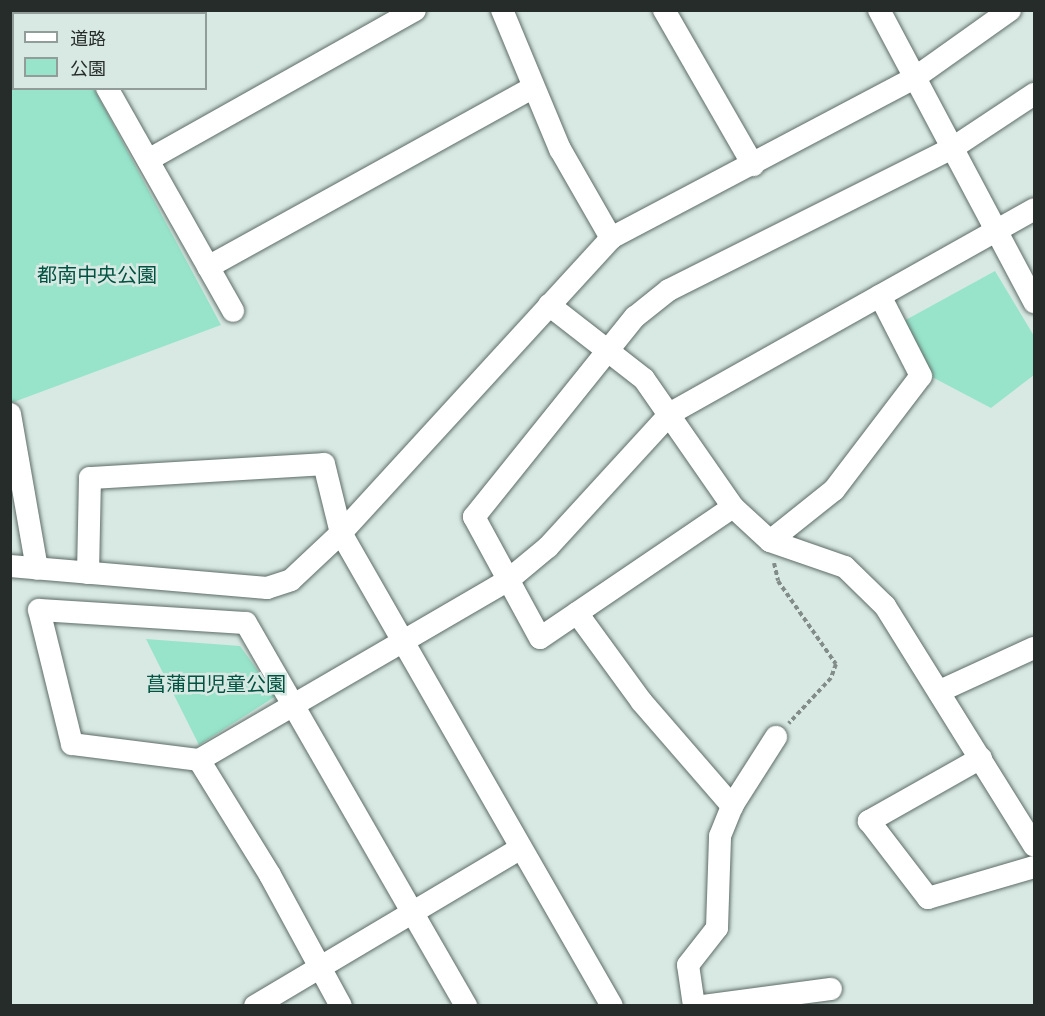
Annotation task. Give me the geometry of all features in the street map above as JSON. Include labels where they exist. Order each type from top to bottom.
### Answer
[{"type":"street","points":[[148,160],[415,10]]},
{"type":"street","points":[[502,10],[560,149],[611,238]]},
{"type":"street","points":[[664,10],[753,165]]},
{"type":"street","points":[[879,10],[913,79],[1035,302]]},
{"type":"street","points":[[10,566],[267,588],[291,580],[341,533],[611,238],[913,79],[1010,10]]},
{"type":"street","points":[[208,267],[534,87]]},
{"type":"street","points":[[108,90],[233,311]]},
{"type":"street","points":[[733,507],[540,638],[474,517],[635,317],[669,290],[951,149],[1035,94]]},
{"type":"street","points":[[466,1005],[412,912],[293,705],[246,623],[39,610],[72,744],[199,760],[293,705],[405,642],[509,578],[548,547],[671,413],[996,233],[1035,209]]},
{"type":"street","points":[[770,541],[834,490],[921,376],[880,296]]},
{"type":"street","points":[[549,306],[644,379],[671,413],[733,507],[770,541],[845,567],[885,606],[1035,845]]},
{"type":"street","points":[[10,414],[37,569]]},
{"type":"street","points":[[87,573],[90,478],[324,464],[341,533],[612,1005]]},
{"type":"street","points":[[577,613],[642,702],[732,806]]},
{"type":"street","points":[[940,691],[1035,648]]},
{"type":"street","points":[[694,1005],[688,965],[717,928],[720,836],[732,806],[776,737]]},
{"type":"street","points":[[981,758],[869,821],[928,898],[1035,867]]},
{"type":"street","points":[[199,760],[270,875],[341,1005]]},
{"type":"street","points":[[255,1005],[320,969],[520,848]]},
{"type":"street","points":[[703,1005],[831,989]]},
{"type":"path","points":[[770,541],[778,581],[836,664],[831,678],[776,737]]},
{"type":"green space","name":"都南中央公園","points":[[11,11],[32,12],[12,12],[12,90],[95,90],[221,325],[11,403]]},
{"type":"green space","points":[[995,271],[1034,336],[1034,375],[991,408],[932,377],[902,322]]},
{"type":"green space","name":"菖蒲田児童公園","points":[[146,639],[240,646],[276,696],[199,745]]}]
